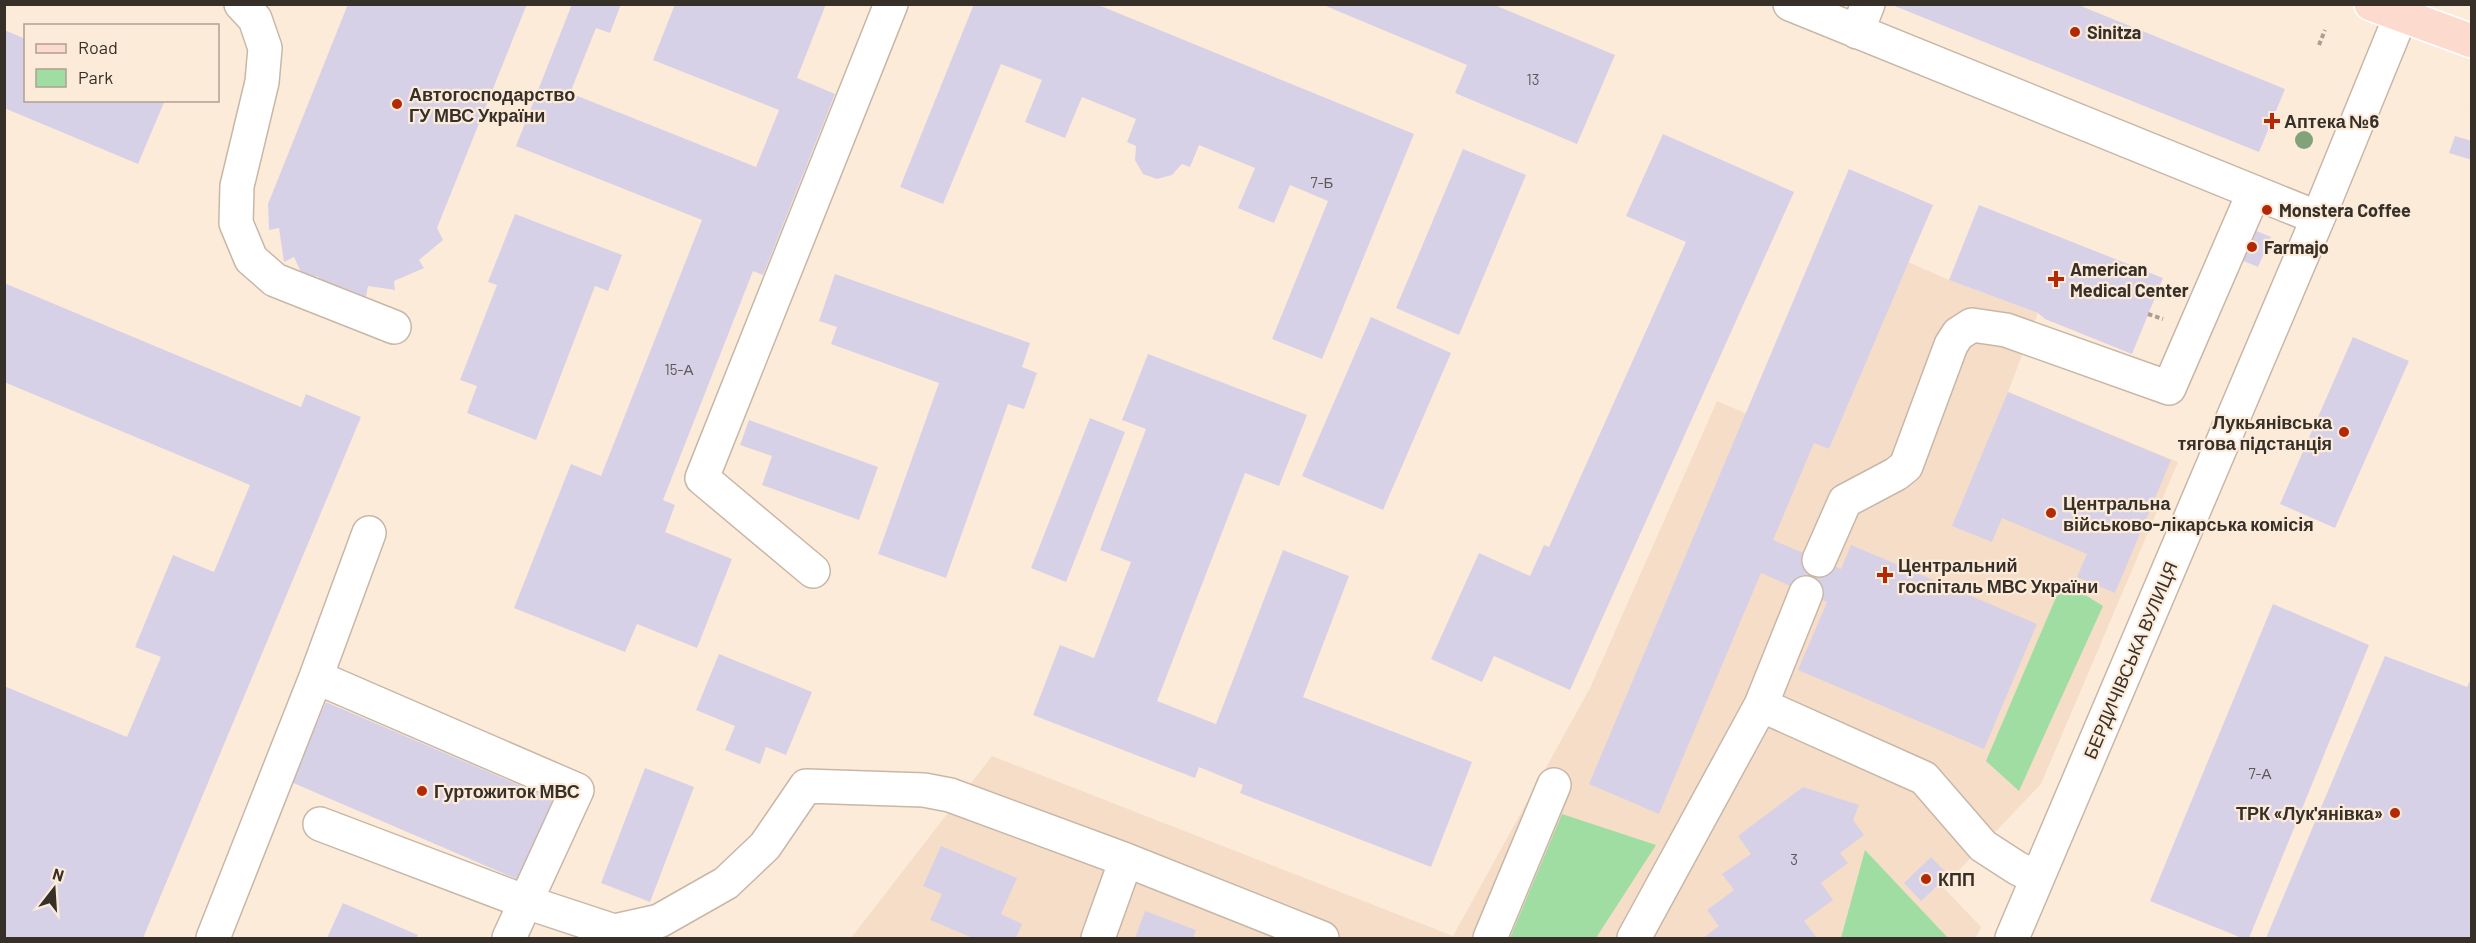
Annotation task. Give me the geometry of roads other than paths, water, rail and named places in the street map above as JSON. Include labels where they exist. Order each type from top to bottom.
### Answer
[{"type":"main road","points":[[2371,4],[2472,41]]},
{"type":"street","points":[[241,4],[255,19],[265,48],[262,82],[237,186],[236,223],[251,259],[275,280],[394,327]]},
{"type":"street","points":[[813,571],[702,478],[891,4]]},
{"type":"street","points":[[1790,4],[1863,18],[2254,192],[2318,218]]},
{"type":"street","name":"БЕРДИЧІВСЬКА ВУЛИЦЯ","points":[[2012,939],[2318,218],[2401,15]]},
{"type":"street","points":[[1819,560],[1845,501],[1896,474],[1906,466],[1951,345],[1958,334],[1972,325],[2006,330],[2169,388],[2254,192]]},
{"type":"street","points":[[213,939],[316,677],[369,533]]},
{"type":"street","points":[[1634,939],[1761,705],[1806,593]]},
{"type":"street","points":[[316,677],[577,790],[508,939]]},
{"type":"street","points":[[1761,705],[1924,778],[1983,846],[2037,878]]},
{"type":"street","points":[[1490,939],[1554,785]]},
{"type":"street","points":[[320,825],[526,902],[614,932],[658,921],[726,883],[765,846],[806,786],[924,790],[950,795],[1126,860],[1322,939]]},
{"type":"street","points":[[1098,939],[1126,860]]},
{"type":"place","name":"Sinitza","points":[[2075,32]]},
{"type":"place","name":"Автогосподарство ГУ МВС України","points":[[397,104]]},
{"type":"place","name":"Аптека №6","points":[[2272,121]]},
{"type":"place","name":"Monstera Coffee","points":[[2267,210]]},
{"type":"place","name":"Farmajo","points":[[2252,247]]},
{"type":"place","name":"American Medical Center","points":[[2056,279]]},
{"type":"place","name":"Лукьянiвська тягова пiдстанцiя","points":[[2344,432]]},
{"type":"place","name":"Центральна військово-лікарська комісія","points":[[2051,513]]},
{"type":"place","name":"Центральний госпіталь МВС України","points":[[1885,575]]},
{"type":"place","name":"Гуртожиток МВС","points":[[422,791]]},
{"type":"place","name":"ТРК «Лук'янівка»","points":[[2395,813]]},
{"type":"place","name":"КПП","points":[[1926,879]]}]
